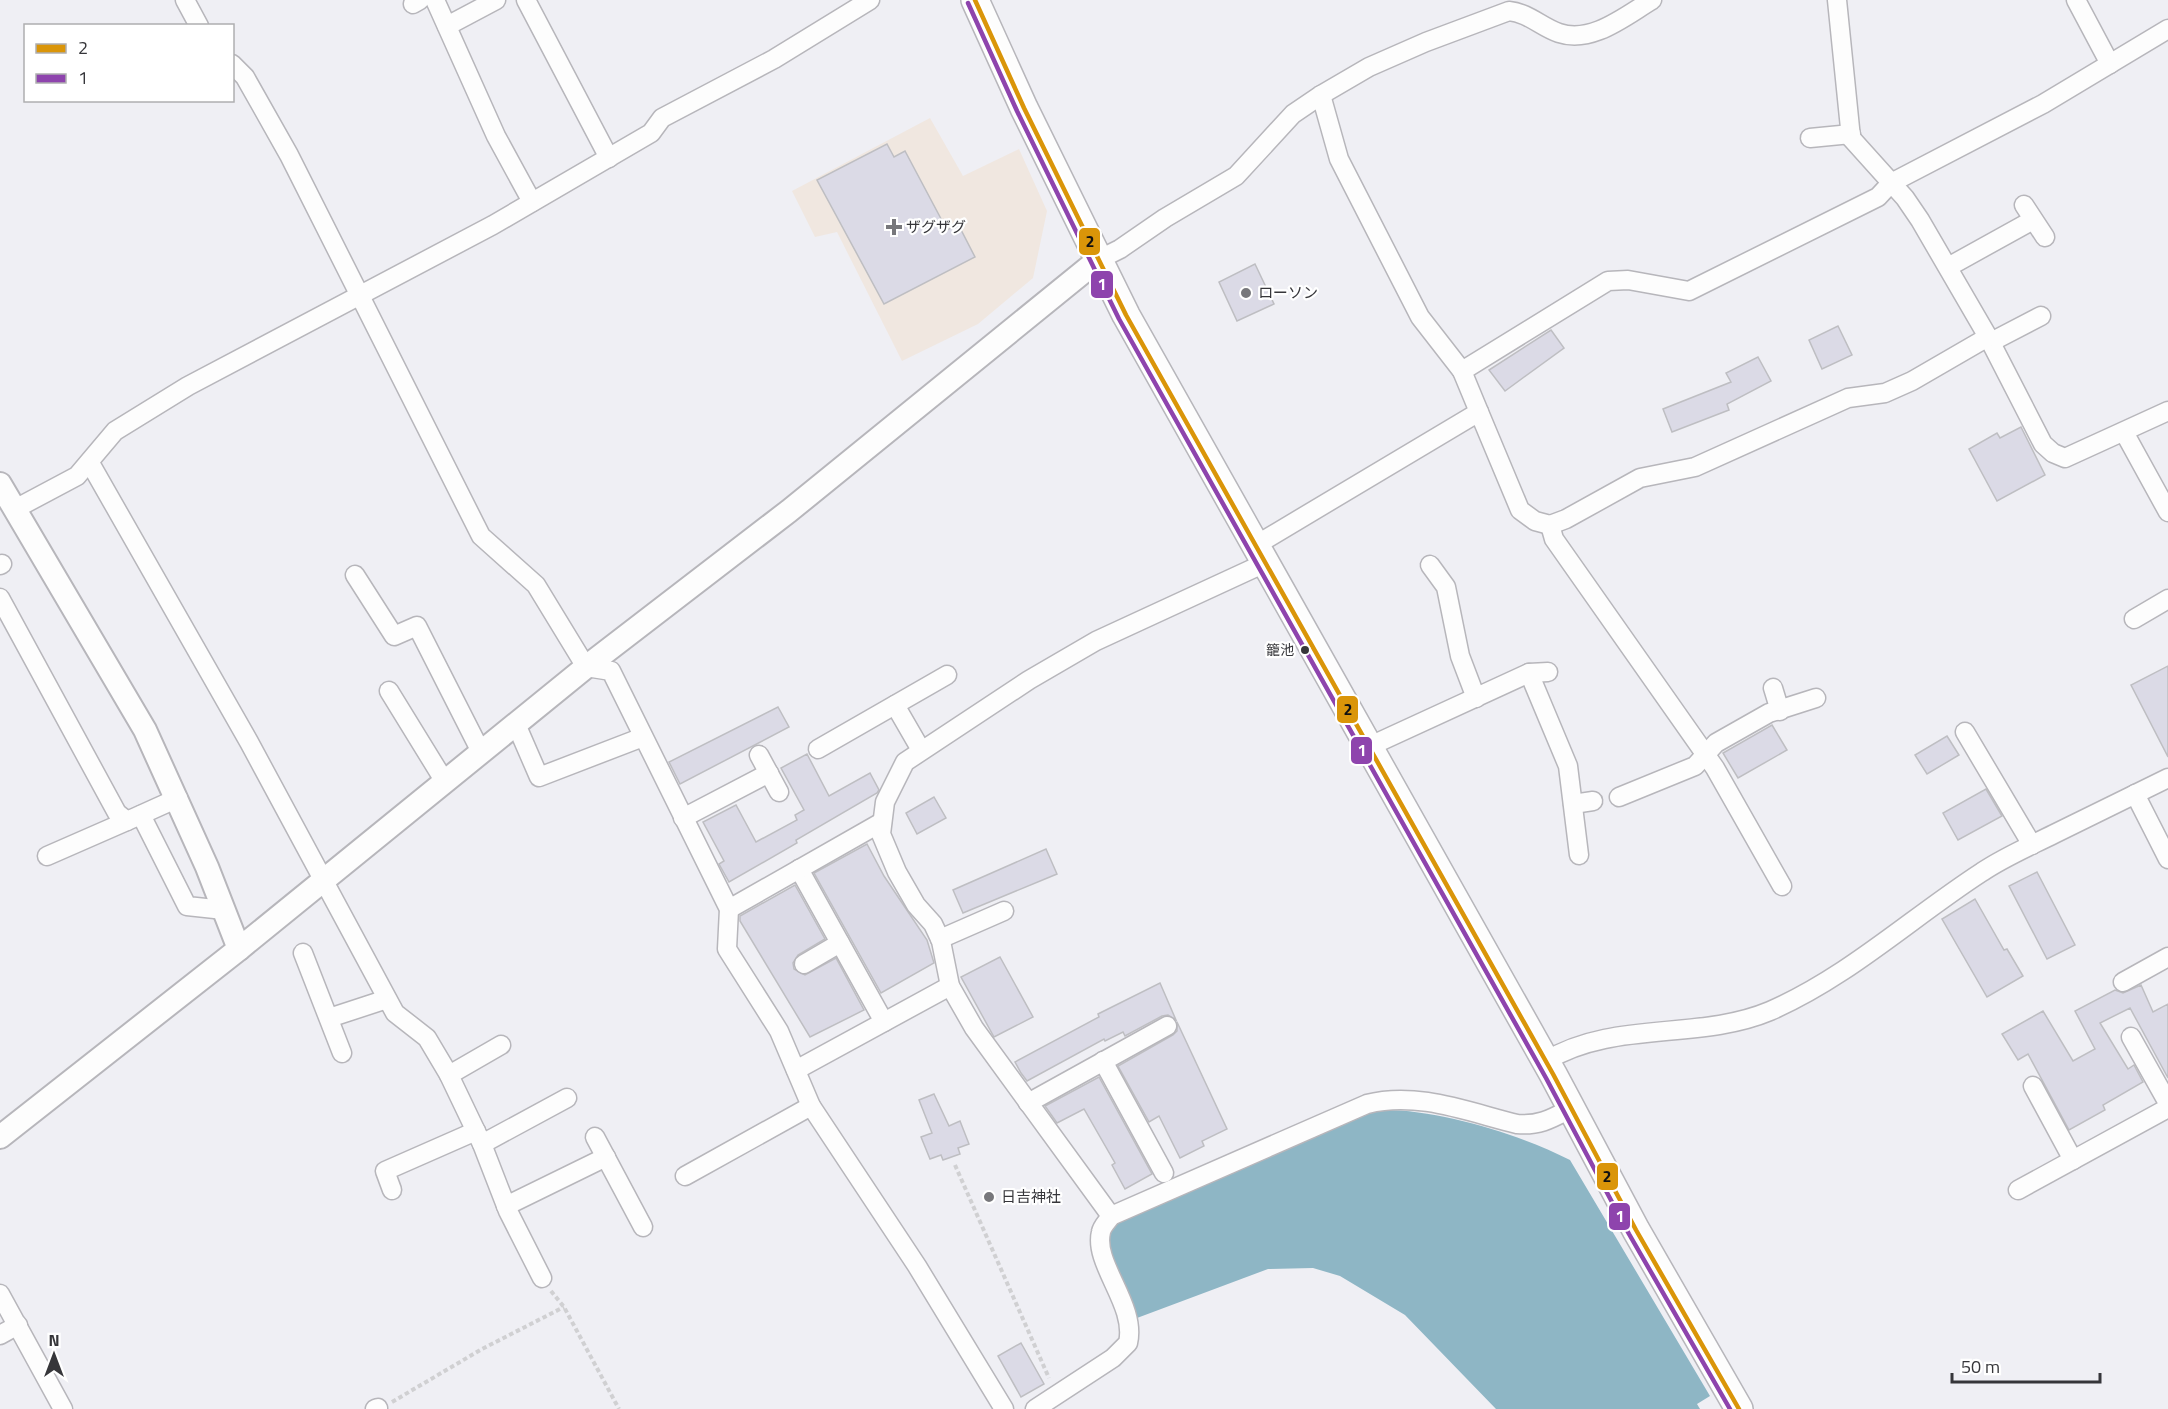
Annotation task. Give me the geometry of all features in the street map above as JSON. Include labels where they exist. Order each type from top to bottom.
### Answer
[{"type":"main road","points":[[975,0],[1024,108],[1126,315],[1546,1061],[1636,1230],[1739,1409]]},
{"type":"street","points":[[185,0],[198,24]]},
{"type":"street","points":[[435,0],[496,136],[532,202]]},
{"type":"street","points":[[447,26],[496,0]]},
{"type":"street","points":[[526,0],[609,158]]},
{"type":"street","points":[[15,509],[77,476],[115,431],[188,386],[362,296],[532,202],[651,133],[662,118],[774,59],[870,0]]},
{"type":"street","points":[[0,1137],[323,881],[586,667],[789,511],[1098,260],[1120,249],[1165,218],[1236,176],[1293,114],[1369,67],[1498,8],[1522,13],[1558,33],[1574,36],[1592,34],[1652,0]]},
{"type":"street","points":[[1837,0],[1851,134],[1869,160],[1891,183],[1920,220],[1990,340],[2043,444],[2053,453],[2065,458],[2168,411]]},
{"type":"street","points":[[2076,0],[2110,64]]},
{"type":"street","points":[[1461,371],[1608,281],[1628,280],[1689,291],[1878,197],[1891,183],[2043,104],[2168,29]]},
{"type":"street","points":[[234,66],[245,77],[289,155],[481,536],[536,585],[586,667],[611,671],[729,909],[727,949],[779,1031],[811,1106],[917,1266],[1004,1409]]},
{"type":"street","points":[[1321,95],[1339,159],[1420,317],[1461,371],[1520,510],[1534,521],[1550,525],[1566,519],[1640,478],[1695,467],[1848,398],[1885,393],[2041,316]]},
{"type":"street","points":[[1809,138],[1851,134]]},
{"type":"street","points":[[1948,267],[2029,212],[2045,237]]},
{"type":"street","points":[[1111,1216],[974,1028],[950,986],[940,939],[933,924],[916,905],[897,872],[881,834],[885,802],[905,762],[921,750],[1029,680],[1096,641],[1260,554],[1479,412]]},
{"type":"street","points":[[2124,432],[2168,512]]},
{"type":"street","points":[[90,463],[249,742],[395,1013],[427,1038],[449,1075],[479,1138],[506,1206],[542,1278]]},
{"type":"street","points":[[0,484],[145,730],[178,798],[238,949]]},
{"type":"street","points":[[1550,525],[1554,539],[1777,859],[1782,886]]},
{"type":"street","points":[[1430,565],[1446,587],[1460,656],[1476,698]]},
{"type":"street","points":[[356,575],[394,636],[417,626],[482,752]]},
{"type":"street","points":[[0,598],[117,813],[134,818],[187,906],[224,910]]},
{"type":"street","points":[[2134,619],[2168,599]]},
{"type":"street","points":[[1368,747],[1529,673],[1548,672]]},
{"type":"street","points":[[1529,673],[1568,766],[1579,855]]},
{"type":"street","points":[[818,749],[947,675]]},
{"type":"street","points":[[1773,688],[1780,711]]},
{"type":"street","points":[[389,691],[445,782]]},
{"type":"street","points":[[1619,797],[1695,766],[1716,743],[1769,713],[1816,698]]},
{"type":"street","points":[[895,705],[921,750]]},
{"type":"street","points":[[516,724],[539,777],[643,737]]},
{"type":"street","points":[[1965,732],[2032,844]]},
{"type":"street","points":[[759,755],[780,792]]},
{"type":"street","points":[[683,818],[769,773]]},
{"type":"street","points":[[1546,1061],[1565,1049],[1590,1041],[1718,1025],[1745,1020],[1771,1010],[1887,942],[1983,871],[2032,844],[2168,778]]},
{"type":"street","points":[[2135,794],[2168,860]]},
{"type":"street","points":[[47,856],[178,798]]},
{"type":"street","points":[[1573,804],[1593,801]]},
{"type":"street","points":[[729,909],[882,822]]},
{"type":"street","points":[[799,869],[884,1022]]},
{"type":"street","points":[[940,939],[1004,911]]},
{"type":"street","points":[[804,963],[840,943]]},
{"type":"street","points":[[303,953],[342,1053]]},
{"type":"street","points":[[2123,982],[2168,957]]},
{"type":"street","points":[[796,1070],[950,986]]},
{"type":"street","points":[[328,1018],[387,999]]},
{"type":"street","points":[[1028,1103],[1167,1026]]},
{"type":"street","points":[[2018,1190],[2168,1105],[2132,1037]]},
{"type":"street","points":[[449,1075],[501,1046]]},
{"type":"street","points":[[1103,1061],[1164,1173]]},
{"type":"street","points":[[2033,1086],[2073,1160]]},
{"type":"street","points":[[392,1190],[385,1171],[479,1138],[567,1098]]},
{"type":"street","points":[[1035,1409],[1060,1402],[1128,1343],[1130,1323],[1100,1244],[1101,1230],[1111,1216],[1356,1108],[1381,1100],[1401,1098],[1418,1100],[1517,1124],[1532,1125],[1541,1124],[1570,1109]]},
{"type":"street","points":[[685,1176],[745,1132],[811,1106]]},
{"type":"street","points":[[595,1137],[643,1227]]},
{"type":"street","points":[[506,1206],[606,1157]]},
{"type":"street","points":[[0,1294],[63,1409]]},
{"type":"street","points":[[0,1335],[18,1325]]},
{"type":"path","points":[[955,1165],[1060,1402]]},
{"type":"path","points":[[542,1278],[564,1307],[619,1409]]},
{"type":"path","points":[[376,1408],[391,1403],[482,1349],[564,1307]]},
{"type":"shaded area","points":[[930,118],[963,176],[1019,149],[1047,211],[1033,278],[978,324],[902,361],[837,232],[815,237],[792,191]]},
{"type":"water","points":[[1378,1110],[1425,1113],[1477,1124],[1527,1141],[1570,1160],[1710,1396],[1697,1404],[1700,1409],[1496,1409],[1405,1315],[1340,1276],[1313,1268],[1268,1269],[1137,1318],[1131,1317],[1104,1236],[1108,1229],[1125,1216]]},
{"type":"building","name":"ザグザグ","points":[[887,144],[894,157],[905,151],[947,230],[958,224],[975,257],[884,304],[817,180]]},
{"type":"building","name":"ローソン","points":[[1255,264],[1274,304],[1237,321],[1219,282]]},
{"type":"building","points":[[1838,326],[1852,355],[1822,369],[1809,340]]},
{"type":"building","points":[[1551,330],[1564,348],[1505,391],[1489,370]]},
{"type":"building","points":[[1758,357],[1771,381],[1727,404],[1729,410],[1672,432],[1663,409],[1731,382],[1726,373]]},
{"type":"building","points":[[2021,427],[2045,475],[1997,501],[1969,449],[1997,433],[2000,438]]},
{"type":"building","points":[[2168,666],[2168,757],[2131,685]]},
{"type":"building","points":[[778,707],[789,727],[680,784],[669,762]]},
{"type":"building","points":[[1772,725],[1787,750],[1738,778],[1723,753]]},
{"type":"building","points":[[1947,736],[1959,755],[1927,774],[1915,755]]},
{"type":"building","points":[[807,754],[829,796],[870,773],[879,790],[796,840],[797,843],[729,882],[719,864],[724,861],[703,822],[736,805],[756,842],[797,820],[795,815],[804,810],[781,768]]},
{"type":"building","points":[[1986,789],[2002,816],[1958,840],[1943,813]]},
{"type":"building","points":[[934,797],[946,818],[917,834],[906,813]]},
{"type":"building","points":[[867,844],[884,876],[927,940],[934,963],[881,993],[814,873]]},
{"type":"building","points":[[1046,849],[1057,874],[963,913],[953,890]]},
{"type":"building","points":[[2037,872],[2075,945],[2047,959],[2009,886]]},
{"type":"building","points":[[795,885],[825,939],[798,955],[793,963],[794,969],[805,975],[836,958],[864,1010],[810,1037],[740,921],[740,916]]},
{"type":"building","points":[[1975,899],[2004,950],[2007,949],[2023,976],[1987,997],[1942,919]]},
{"type":"building","points":[[1000,957],[1033,1017],[994,1037],[961,977]]},
{"type":"building","points":[[1160,983],[1176,1020],[1168,1015],[1162,1016],[1125,1036],[1123,1032],[1105,1041],[1104,1039],[1027,1081],[1021,1073],[1015,1062],[1099,1017],[1098,1014]]},
{"type":"building","points":[[2141,985],[2153,1012],[2168,1004],[2168,1078],[2130,1008],[2100,1023],[2128,1069],[2134,1065],[2143,1082],[2103,1105],[2105,1110],[2069,1130],[2028,1054],[2018,1060],[2002,1034],[2043,1011],[2073,1061],[2095,1049],[2075,1011],[2115,990],[2123,993]]},
{"type":"building","points":[[1177,1022],[1227,1129],[1202,1141],[1204,1146],[1180,1158],[1159,1116],[1149,1122],[1118,1066],[1173,1035],[1177,1031]]},
{"type":"building","points":[[1099,1077],[1152,1174],[1125,1189],[1112,1165],[1115,1163],[1084,1109],[1057,1123],[1045,1106]]},
{"type":"building","points":[[934,1094],[949,1126],[960,1121],[969,1144],[958,1148],[960,1154],[943,1160],[941,1155],[930,1159],[921,1137],[932,1133],[919,1100]]},
{"type":"building","points":[[1021,1343],[1044,1384],[1021,1397],[998,1356]]},
{"type":"transit line","name":"2","points":[[975,0],[1024,108],[1126,315],[1553,1074],[1636,1230],[1739,1409]]},
{"type":"transit line","name":"1","points":[[968,3],[1017,111],[1119,319],[1546,1078],[1629,1234],[1730,1409]]},
{"type":"place","name":"ザグザグ","points":[[894,227]]},
{"type":"place","name":"ローソン","points":[[1246,293]]},
{"type":"place","name":"籠池","points":[[1305,650]]},
{"type":"place","name":"日吉神社","points":[[989,1197]]}]
